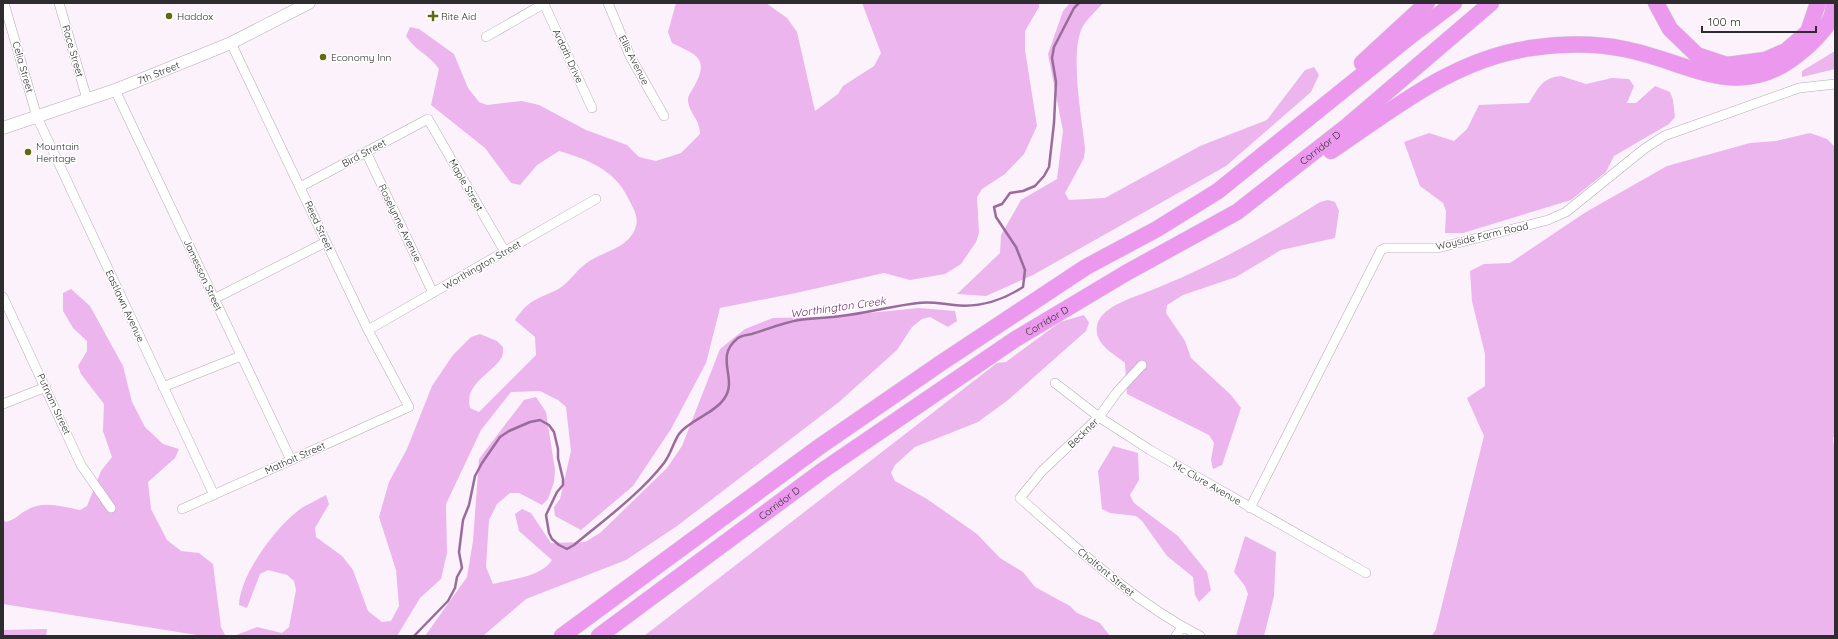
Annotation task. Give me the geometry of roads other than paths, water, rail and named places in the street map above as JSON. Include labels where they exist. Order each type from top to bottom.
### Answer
[{"type":"highway","points":[[1300,125],[1368,57],[1427,3]]},
{"type":"highway","name":"Corridor D","points":[[562,636],[818,447],[1086,267],[1157,229],[1218,191],[1454,3]]},
{"type":"highway","name":"Corridor D","points":[[599,636],[822,471],[1014,340],[1126,273],[1238,212],[1346,127],[1491,3]]},
{"type":"highway","points":[[1656,3],[1670,29],[1697,55],[1727,65],[1765,60],[1786,51],[1808,32],[1818,3]]},
{"type":"highway","points":[[1238,212],[1374,122],[1414,93],[1453,72],[1478,61],[1530,48],[1562,45],[1594,46],[1624,49],[1719,77],[1758,75],[1788,64],[1809,45],[1831,19],[1835,3]]},
{"type":"main road","name":"7th Street","points":[[3,128],[115,90],[230,43],[309,3]]},
{"type":"street","name":"Celia Street","points":[[4,3],[6,18],[37,117]]},
{"type":"street","name":"Race Street","points":[[59,3],[87,99]]},
{"type":"street","points":[[486,37],[545,3]]},
{"type":"street","name":"Ardath Drive","points":[[545,3],[592,108]]},
{"type":"street","name":"Ellis Avenue","points":[[608,3],[630,56],[664,116]]},
{"type":"street","name":"Reed Street","points":[[230,43],[368,330],[409,408]]},
{"type":"street","name":"Wayside Farm Road","points":[[1250,508],[1381,250],[1385,248],[1438,248],[1548,220],[1566,212],[1644,149],[1664,136],[1799,88],[1835,84]]},
{"type":"street","name":"Jamesson Street","points":[[115,90],[291,460]]},
{"type":"street","name":"Eastlawn Avenue","points":[[37,117],[214,495]]},
{"type":"street","name":"Bird Street","points":[[300,187],[428,119]]},
{"type":"street","name":"Maple Street","points":[[428,119],[505,252]]},
{"type":"street","name":"Roselynne Avenue","points":[[366,152],[433,293]]},
{"type":"street","name":"Worthington Street","points":[[368,330],[596,199]]},
{"type":"street","points":[[214,299],[326,242]]},
{"type":"street","name":"Putnam Street","points":[[3,297],[81,465],[111,508]]},
{"type":"street","points":[[164,387],[242,356]]},
{"type":"street","name":"Beckner","points":[[1020,498],[1042,471],[1099,417],[1117,392],[1142,365]]},
{"type":"street","name":"Mc Clure Avenue","points":[[1055,383],[1099,417],[1150,450],[1366,573]]},
{"type":"street","points":[[3,404],[46,387]]},
{"type":"street","name":"Mathoit Street","points":[[182,509],[409,408]]},
{"type":"street","name":"Chalfant Street","points":[[1020,498],[1092,562],[1151,608],[1200,636]]},
{"type":"street","points":[[1176,636],[1182,627]]},
{"type":"waterway","name":"Worthington Creek","points":[[414,636],[448,601],[455,588],[457,577],[462,568],[459,552],[463,520],[469,505],[475,476],[500,437],[509,431],[530,422],[540,420],[549,425],[554,432],[563,485],[557,492],[546,515],[549,533],[552,539],[567,549],[574,545],[633,496],[655,474],[664,463],[677,437],[683,429],[720,404],[728,391],[729,383],[727,353],[738,338],[799,320],[851,315],[908,304],[923,302],[963,306],[982,304],[1007,296],[1023,287],[1025,270],[1016,247],[996,217],[994,207],[1002,204],[1010,193],[1023,191],[1035,186],[1044,176],[1049,167],[1054,123],[1056,82],[1052,58],[1054,47],[1074,8],[1079,3]]},
{"type":"place","name":"Haddox","points":[[169,16]]},
{"type":"place","name":"Rite Aid","points":[[433,16]]},
{"type":"place","name":"Economy Inn","points":[[323,57]]},
{"type":"place","name":"Mountain Heritage","points":[[28,152]]}]
